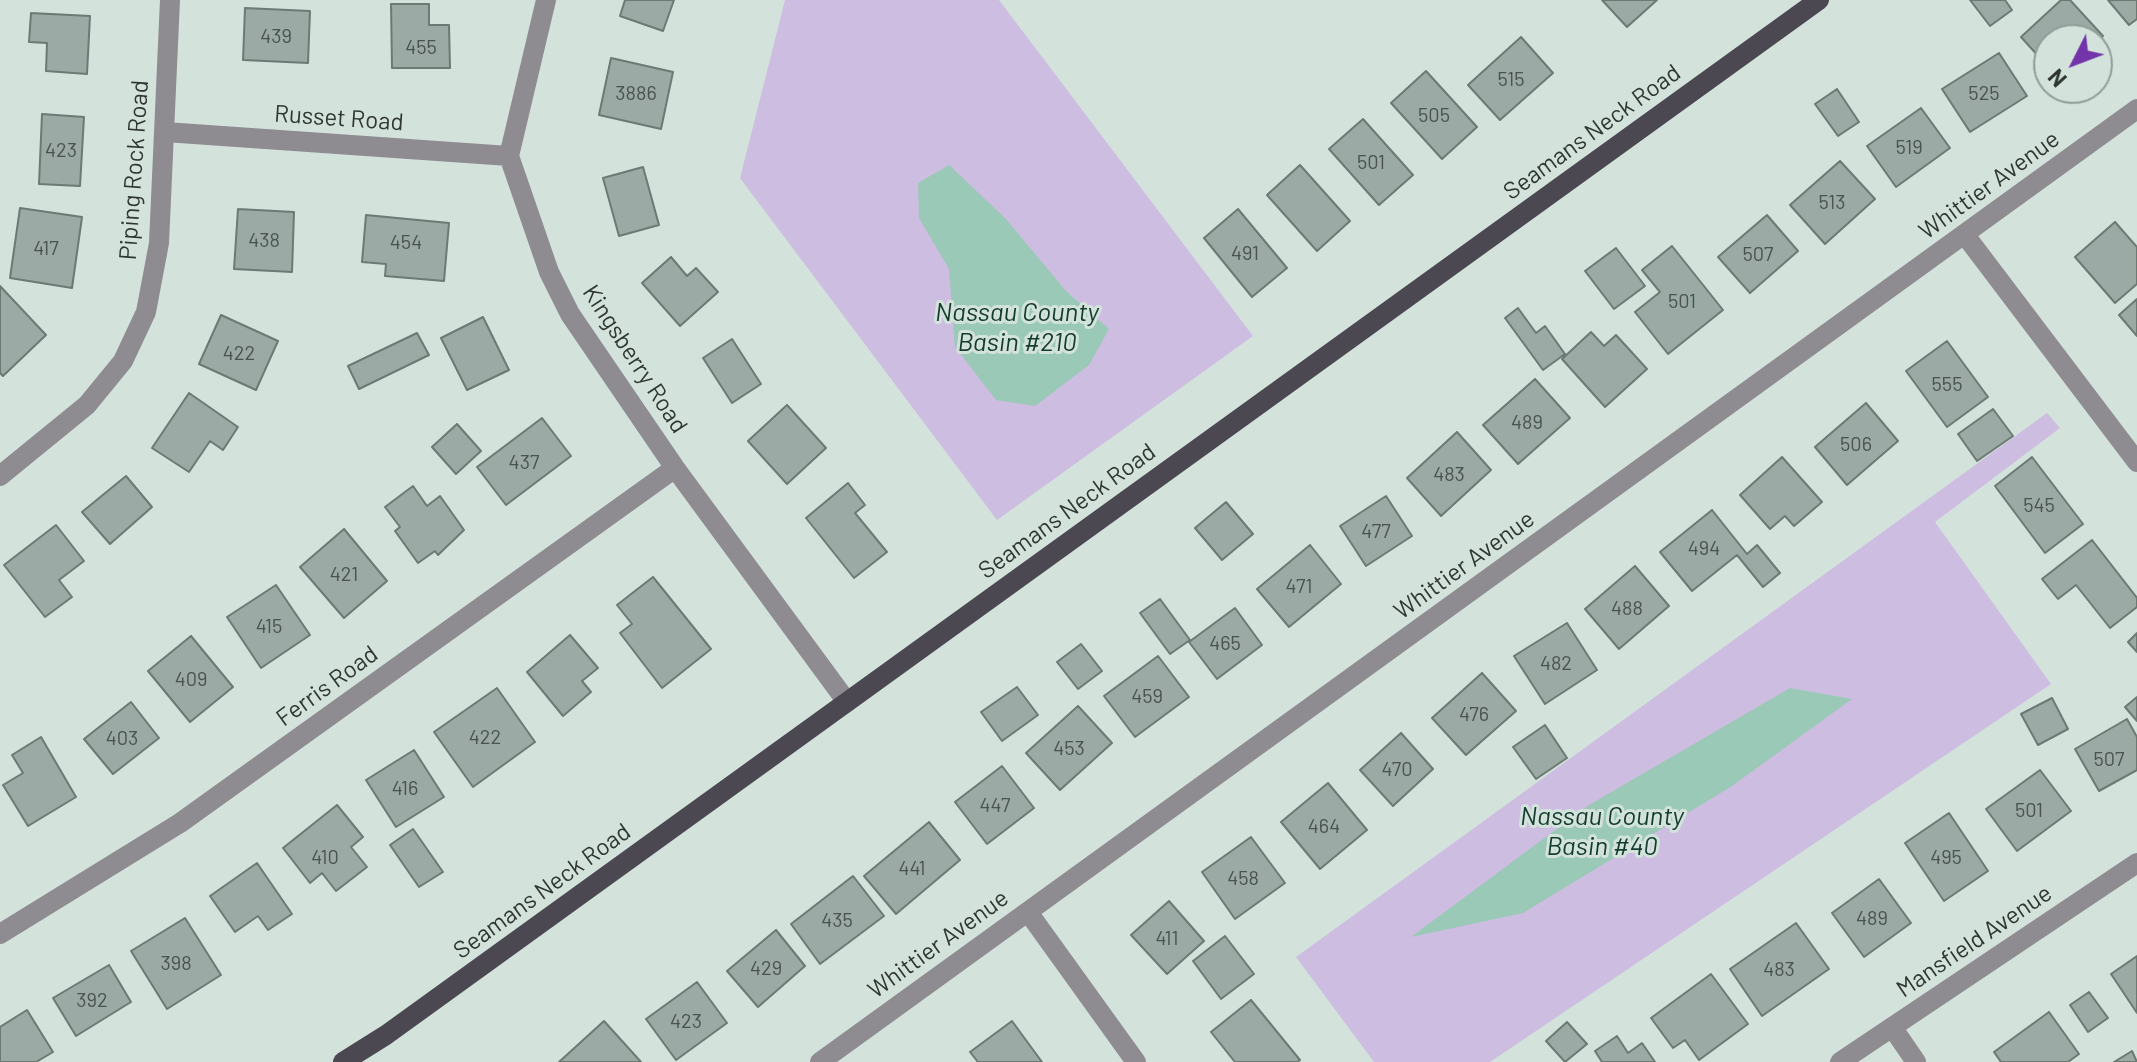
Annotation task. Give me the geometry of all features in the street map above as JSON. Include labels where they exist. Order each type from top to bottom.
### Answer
[{"type":"main road","name":"Seamans Neck Road","points":[[343,1062],[386,1035],[1819,0]]},
{"type":"street","name":"Piping Rock Road","points":[[0,476],[87,405],[123,361],[146,312],[159,243],[170,0]]},
{"type":"street","points":[[509,156],[546,0]]},
{"type":"street","name":"Whittier Avenue","points":[[820,1062],[2137,109]]},
{"type":"street","name":"Russet Road","points":[[165,132],[509,156]]},
{"type":"street","name":"Kingsberry Road","points":[[509,156],[549,272],[570,314],[675,468],[847,702]]},
{"type":"street","points":[[1965,235],[2137,462]]},
{"type":"street","name":"Ferris Road","points":[[0,934],[180,823],[675,468]]},
{"type":"street","name":"Mansfield Avenue","points":[[1840,1062],[2137,863]]},
{"type":"street","points":[[1028,912],[1136,1062]]},
{"type":"street","points":[[1892,1027],[1916,1062]]},
{"type":"shaded area","points":[[785,0],[999,0],[1253,336],[997,520],[740,178]]},
{"type":"shaded area","name":"Nassau County Basin #40","points":[[2047,413],[2060,428],[1935,522],[2051,684],[1490,1062],[1374,1062],[1296,957]]},
{"type":"water","name":"Nassau County Basin #210","points":[[949,165],[1005,218],[1066,291],[1109,329],[1089,365],[1035,406],[996,400],[955,347],[949,269],[919,218],[918,183]]},
{"type":"water","name":"Nassau County Basin #40","points":[[1790,688],[1852,699],[1732,786],[1523,913],[1411,937],[1589,805]]},
{"type":"building","points":[[625,0],[674,0],[663,31],[620,16]]},
{"type":"building","points":[[1602,0],[1657,0],[1627,27]]},
{"type":"building","points":[[1970,0],[2005,0],[2012,10],[1990,26]]},
{"type":"building","points":[[2061,0],[2070,0],[2092,24],[2035,24]]},
{"type":"building","points":[[2108,0],[2137,0],[2137,19],[2129,25]]},
{"type":"building","points":[[391,4],[429,4],[429,25],[449,25],[450,68],[392,68]]},
{"type":"building","points":[[245,8],[310,11],[308,63],[243,60]]},
{"type":"building","points":[[31,13],[90,16],[87,74],[46,71],[47,43],[29,42]]},
{"type":"building","points":[[2033,26],[2033,50],[2021,37]]},
{"type":"building","points":[[1521,37],[1553,73],[1500,120],[1468,85]]},
{"type":"building","points":[[1999,53],[2027,96],[1970,132],[1942,89]]},
{"type":"building","points":[[611,58],[673,72],[661,129],[599,115]]},
{"type":"building","points":[[1426,71],[1477,127],[1442,159],[1391,103]]},
{"type":"building","points":[[1837,89],[1859,122],[1838,136],[1815,104]]},
{"type":"building","points":[[1921,108],[1950,148],[1896,187],[1867,146]]},
{"type":"building","points":[[42,114],[84,117],[80,186],[39,184]]},
{"type":"building","points":[[1363,119],[1413,175],[1379,205],[1329,149]]},
{"type":"building","points":[[1840,161],[1875,199],[1825,244],[1790,205]]},
{"type":"building","points":[[1300,165],[1350,221],[1317,251],[1267,195]]},
{"type":"building","points":[[643,167],[659,225],[619,236],[603,178]]},
{"type":"building","points":[[20,208],[82,217],[72,288],[10,278]]},
{"type":"building","points":[[238,209],[294,212],[292,272],[234,269]]},
{"type":"building","points":[[1238,209],[1287,268],[1252,297],[1204,238]]},
{"type":"building","points":[[366,215],[449,223],[444,281],[385,276],[386,264],[362,262]]},
{"type":"building","points":[[1767,215],[1798,251],[1750,293],[1718,257]]},
{"type":"building","points":[[2115,222],[2137,247],[2137,284],[2115,303],[2075,257]]},
{"type":"building","points":[[1672,246],[1723,310],[1668,354],[1635,312],[1660,292],[1642,270]]},
{"type":"building","points":[[1616,248],[1645,286],[1614,309],[1585,271]]},
{"type":"building","points":[[671,257],[687,276],[696,268],[718,292],[680,326],[642,283]]},
{"type":"building","points":[[0,286],[46,335],[3,376],[0,373]]},
{"type":"building","points":[[2137,299],[2137,336],[2119,315]]},
{"type":"building","points":[[1518,308],[1536,333],[1545,326],[1565,354],[1543,370],[1505,318]]},
{"type":"building","points":[[221,315],[278,341],[256,390],[199,364]]},
{"type":"building","points":[[483,317],[509,370],[467,390],[441,338]]},
{"type":"building","points":[[1591,332],[1604,346],[1616,335],[1647,369],[1605,407],[1562,359]]},
{"type":"building","points":[[417,333],[429,355],[359,389],[348,366]]},
{"type":"building","points":[[732,339],[761,384],[732,403],[703,358]]},
{"type":"building","points":[[1947,341],[1988,397],[1947,427],[1906,371]]},
{"type":"building","points":[[1535,379],[1570,418],[1518,464],[1483,425]]},
{"type":"building","points":[[189,393],[238,427],[223,450],[210,441],[189,472],[152,448]]},
{"type":"building","points":[[1866,403],[1898,441],[1847,485],[1815,447]]},
{"type":"building","points":[[787,405],[826,448],[787,484],[748,441]]},
{"type":"building","points":[[1993,409],[2013,436],[1977,461],[1958,434]]},
{"type":"building","points":[[542,418],[571,456],[506,505],[477,467]]},
{"type":"building","points":[[457,424],[481,451],[456,474],[432,447]]},
{"type":"building","points":[[1457,432],[1491,470],[1441,516],[1407,478]]},
{"type":"building","points":[[1782,457],[1822,502],[1794,526],[1785,516],[1770,529],[1740,495]]},
{"type":"building","points":[[2032,457],[2083,524],[2045,553],[1995,486]]},
{"type":"building","points":[[126,476],[152,507],[110,544],[82,512]]},
{"type":"building","points":[[848,483],[865,505],[855,513],[887,552],[854,578],[806,518]]},
{"type":"building","points":[[413,486],[427,506],[440,496],[464,530],[438,555],[435,551],[418,563],[395,531],[400,527],[385,507]]},
{"type":"building","points":[[1386,496],[1412,536],[1366,566],[1340,526]]},
{"type":"building","points":[[1226,502],[1253,534],[1222,560],[1195,528]]},
{"type":"building","points":[[1712,510],[1747,554],[1757,545],[1780,573],[1763,587],[1737,555],[1692,591],[1660,552]]},
{"type":"building","points":[[56,525],[84,561],[59,580],[72,597],[45,617],[4,565]]},
{"type":"building","points":[[344,529],[387,581],[344,618],[300,567]]},
{"type":"building","points":[[2092,540],[2137,598],[2137,607],[2110,628],[2076,585],[2058,599],[2042,579]]},
{"type":"building","points":[[1310,545],[1341,584],[1289,627],[1257,589]]},
{"type":"building","points":[[1635,566],[1669,606],[1619,649],[1585,609]]},
{"type":"building","points":[[653,577],[711,649],[662,688],[620,633],[632,624],[617,605]]},
{"type":"building","points":[[276,585],[310,635],[261,668],[227,617]]},
{"type":"building","points":[[1160,599],[1190,640],[1170,654],[1140,613]]},
{"type":"building","points":[[1235,608],[1262,645],[1217,679],[1189,642]]},
{"type":"building","points":[[1567,623],[1597,670],[1545,704],[1514,656]]},
{"type":"building","points":[[2137,633],[2137,652],[2128,642]]},
{"type":"building","points":[[570,635],[598,668],[582,681],[591,692],[563,716],[527,672]]},
{"type":"building","points":[[191,636],[233,687],[190,722],[148,671]]},
{"type":"building","points":[[1081,644],[1102,671],[1078,689],[1057,662]]},
{"type":"building","points":[[1158,656],[1189,697],[1135,737],[1104,696]]},
{"type":"building","points":[[1482,673],[1516,711],[1466,755],[1432,718]]},
{"type":"building","points":[[1017,687],[1038,715],[1002,741],[981,712]]},
{"type":"building","points":[[497,688],[535,742],[473,787],[434,732]]},
{"type":"building","points":[[2137,697],[2137,721],[2125,707]]},
{"type":"building","points":[[2052,698],[2068,729],[2038,745],[2021,714]]},
{"type":"building","points":[[131,702],[159,738],[113,774],[84,739]]},
{"type":"building","points":[[1078,706],[1112,743],[1060,790],[1026,753]]},
{"type":"building","points":[[2127,719],[2137,737],[2137,770],[2099,791],[2075,749]]},
{"type":"building","points":[[1545,725],[1567,758],[1536,779],[1513,747]]},
{"type":"building","points":[[1401,733],[1433,769],[1393,806],[1360,770]]},
{"type":"building","points":[[41,737],[76,797],[28,826],[3,785],[23,773],[12,755]]},
{"type":"building","points":[[414,750],[444,797],[396,827],[366,780]]},
{"type":"building","points":[[1002,766],[1034,808],[987,844],[955,802]]},
{"type":"building","points":[[2040,770],[2071,811],[2017,851],[1986,809]]},
{"type":"building","points":[[1328,783],[1367,830],[1320,869],[1281,822]]},
{"type":"building","points":[[337,805],[363,837],[351,847],[367,867],[336,891],[322,873],[310,883],[283,848]]},
{"type":"building","points":[[1949,813],[1988,871],[1944,901],[1905,843]]},
{"type":"building","points":[[929,822],[960,860],[896,914],[864,876]]},
{"type":"building","points":[[413,829],[443,872],[419,887],[390,845]]},
{"type":"building","points":[[1251,837],[1285,883],[1235,919],[1202,872]]},
{"type":"building","points":[[257,863],[292,914],[268,930],[258,916],[235,932],[210,896]]},
{"type":"building","points":[[853,876],[884,916],[820,964],[791,924]]},
{"type":"building","points":[[1879,879],[1911,923],[1864,957],[1832,913]]},
{"type":"building","points":[[1169,901],[1204,941],[1167,974],[1131,935]]},
{"type":"building","points":[[185,918],[221,975],[167,1009],[131,951]]},
{"type":"building","points":[[1796,923],[1829,969],[1762,1016],[1730,969]]},
{"type":"building","points":[[776,930],[805,966],[758,1007],[727,971]]},
{"type":"building","points":[[1225,936],[1254,974],[1221,999],[1193,961]]},
{"type":"building","points":[[2137,956],[2137,1013],[2111,974]]},
{"type":"building","points":[[109,965],[131,1002],[76,1036],[53,998]]},
{"type":"building","points":[[1711,974],[1748,1024],[1699,1060],[1685,1040],[1673,1048],[1651,1018]]},
{"type":"building","points":[[697,982],[727,1023],[676,1060],[646,1019]]},
{"type":"building","points":[[2089,992],[2108,1018],[2088,1032],[2070,1005]]},
{"type":"building","points":[[1251,1000],[1300,1060],[1235,1062],[1211,1032]]},
{"type":"building","points":[[27,1010],[53,1052],[36,1062],[0,1062],[0,1027]]},
{"type":"building","points":[[2049,1012],[2079,1054],[2068,1062],[2001,1062],[1994,1052]]},
{"type":"building","points":[[604,1021],[641,1062],[559,1062]]},
{"type":"building","points":[[1012,1021],[1042,1062],[978,1062],[970,1052]]},
{"type":"building","points":[[1567,1022],[1587,1044],[1565,1062],[1546,1041]]},
{"type":"building","points":[[1617,1036],[1628,1053],[1642,1043],[1655,1062],[1602,1062],[1595,1051]]},
{"type":"building","points":[[2132,1051],[2137,1062],[2114,1062]]}]
